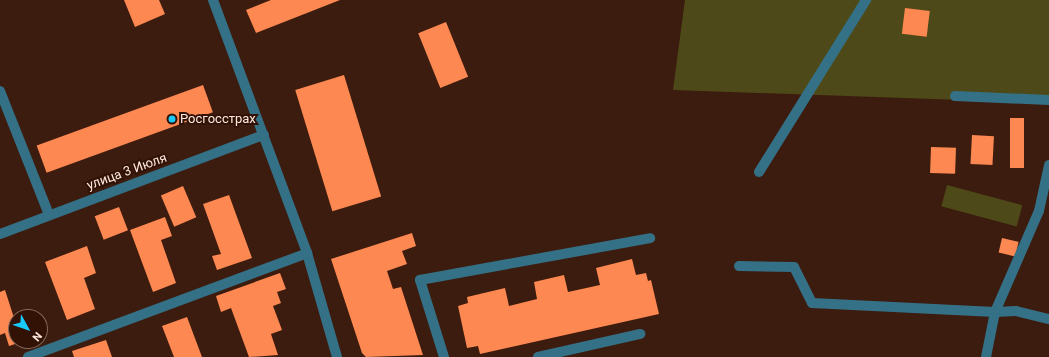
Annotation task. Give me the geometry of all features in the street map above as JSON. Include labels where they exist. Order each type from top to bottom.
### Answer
[{"type":"street","points":[[213,0],[307,253],[337,357]]},
{"type":"street","points":[[759,172],[866,0]]},
{"type":"street","points":[[0,91],[49,216]]},
{"type":"street","points":[[955,96],[1049,100]]},
{"type":"street","name":"улица 3 Июля","points":[[0,234],[264,135]]},
{"type":"street","points":[[986,357],[995,312],[1038,211],[1049,164]]},
{"type":"street","points":[[444,357],[420,280],[650,238]]},
{"type":"street","points":[[28,357],[307,253]]},
{"type":"street","points":[[739,266],[794,268],[812,303],[995,312],[1016,311],[1049,319]]},
{"type":"street","points":[[538,357],[640,334]]},
{"type":"shaded area","points":[[685,0],[1049,0],[1049,103],[673,90]]},
{"type":"shaded area","points":[[947,185],[1022,205],[1017,226],[941,206]]},
{"type":"building","points":[[124,0],[159,0],[165,14],[135,27]]},
{"type":"building","points":[[271,0],[340,0],[256,33],[246,10]]},
{"type":"building","points":[[905,8],[930,11],[927,37],[902,34]]},
{"type":"building","points":[[446,22],[468,77],[440,88],[418,33]]},
{"type":"building","points":[[344,75],[381,196],[332,211],[295,90]]},
{"type":"building","points":[[203,85],[213,112],[47,173],[37,146]]},
{"type":"building","points":[[1010,118],[1024,118],[1024,168],[1010,168]]},
{"type":"building","points":[[972,135],[994,136],[992,165],[970,164]]},
{"type":"building","points":[[931,147],[956,148],[955,174],[930,173]]},
{"type":"building","points":[[183,186],[196,217],[174,227],[161,195]]},
{"type":"building","points":[[229,195],[252,258],[217,270],[212,256],[221,254],[203,204]]},
{"type":"building","points":[[119,207],[128,230],[104,240],[95,216]]},
{"type":"building","points":[[165,217],[172,236],[161,240],[176,283],[153,292],[130,230]]},
{"type":"building","points":[[412,233],[416,246],[402,251],[407,264],[387,271],[393,289],[401,287],[423,355],[366,357],[362,353],[331,259]]},
{"type":"building","points":[[1002,238],[1019,242],[1015,256],[999,253]]},
{"type":"building","points":[[87,246],[96,273],[84,278],[95,309],[67,320],[45,262]]},
{"type":"building","points":[[632,259],[636,275],[646,273],[648,281],[651,280],[659,314],[480,354],[478,346],[467,348],[458,306],[468,303],[467,297],[505,288],[509,306],[537,299],[534,282],[564,275],[568,292],[600,285],[596,268]]},
{"type":"building","points":[[280,273],[286,289],[277,292],[281,303],[273,306],[282,330],[271,334],[278,355],[249,357],[231,308],[221,312],[216,296]]},
{"type":"building","points":[[5,290],[11,309],[8,309],[8,343],[5,333],[0,335],[0,292]]},
{"type":"building","points":[[187,317],[202,357],[174,357],[162,326]]},
{"type":"building","points":[[106,340],[112,357],[74,357],[72,351]]},
{"type":"place","name":"Росгосстрах","points":[[172,119]]}]
